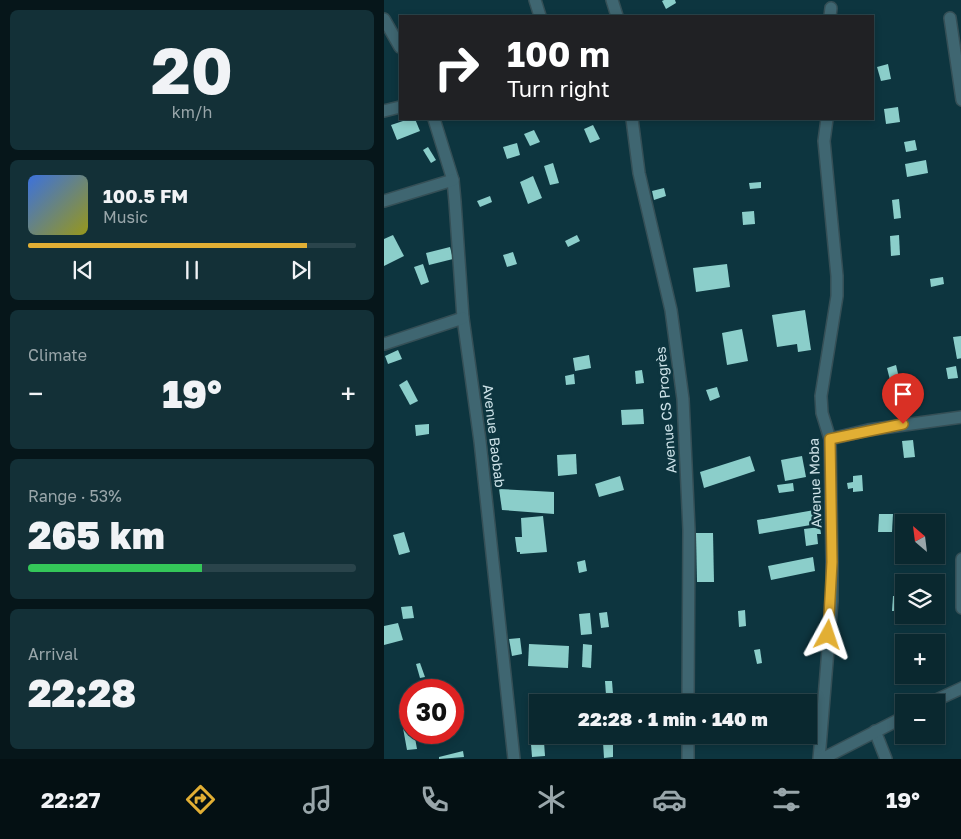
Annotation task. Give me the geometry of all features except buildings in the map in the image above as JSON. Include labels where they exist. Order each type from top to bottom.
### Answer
[{"type":"street","points":[[535,0],[540,15]]},
{"type":"street","points":[[612,0],[616,15]]},
{"type":"street","points":[[950,18],[961,100]]},
{"type":"street","points":[[384,19],[399,45]]},
{"type":"street","points":[[384,110],[399,107]]},
{"type":"street","name":"Avenue Baobab","points":[[434,120],[453,180],[463,318],[480,441],[514,759]]},
{"type":"street","name":"Avenue CS Progrès","points":[[632,120],[639,173],[671,310],[683,399],[689,530],[688,694]]},
{"type":"street","name":"Avenue Moba","points":[[821,759],[832,601],[830,439],[822,413],[821,396],[837,296],[837,276],[824,141],[827,120]]},
{"type":"street","points":[[384,201],[453,180]]},
{"type":"street","points":[[384,344],[463,318]]},
{"type":"street","points":[[830,439],[868,430],[961,417]]},
{"type":"street","points":[[961,559],[961,608]]},
{"type":"street","points":[[945,696],[961,688]]},
{"type":"street","points":[[821,759],[895,721]]},
{"type":"street","points":[[875,731],[886,759]]},
{"type":"street","points":[[688,744],[688,759]]},
{"type":"route","points":[[828,635],[832,601],[830,439],[903,424]]}]
